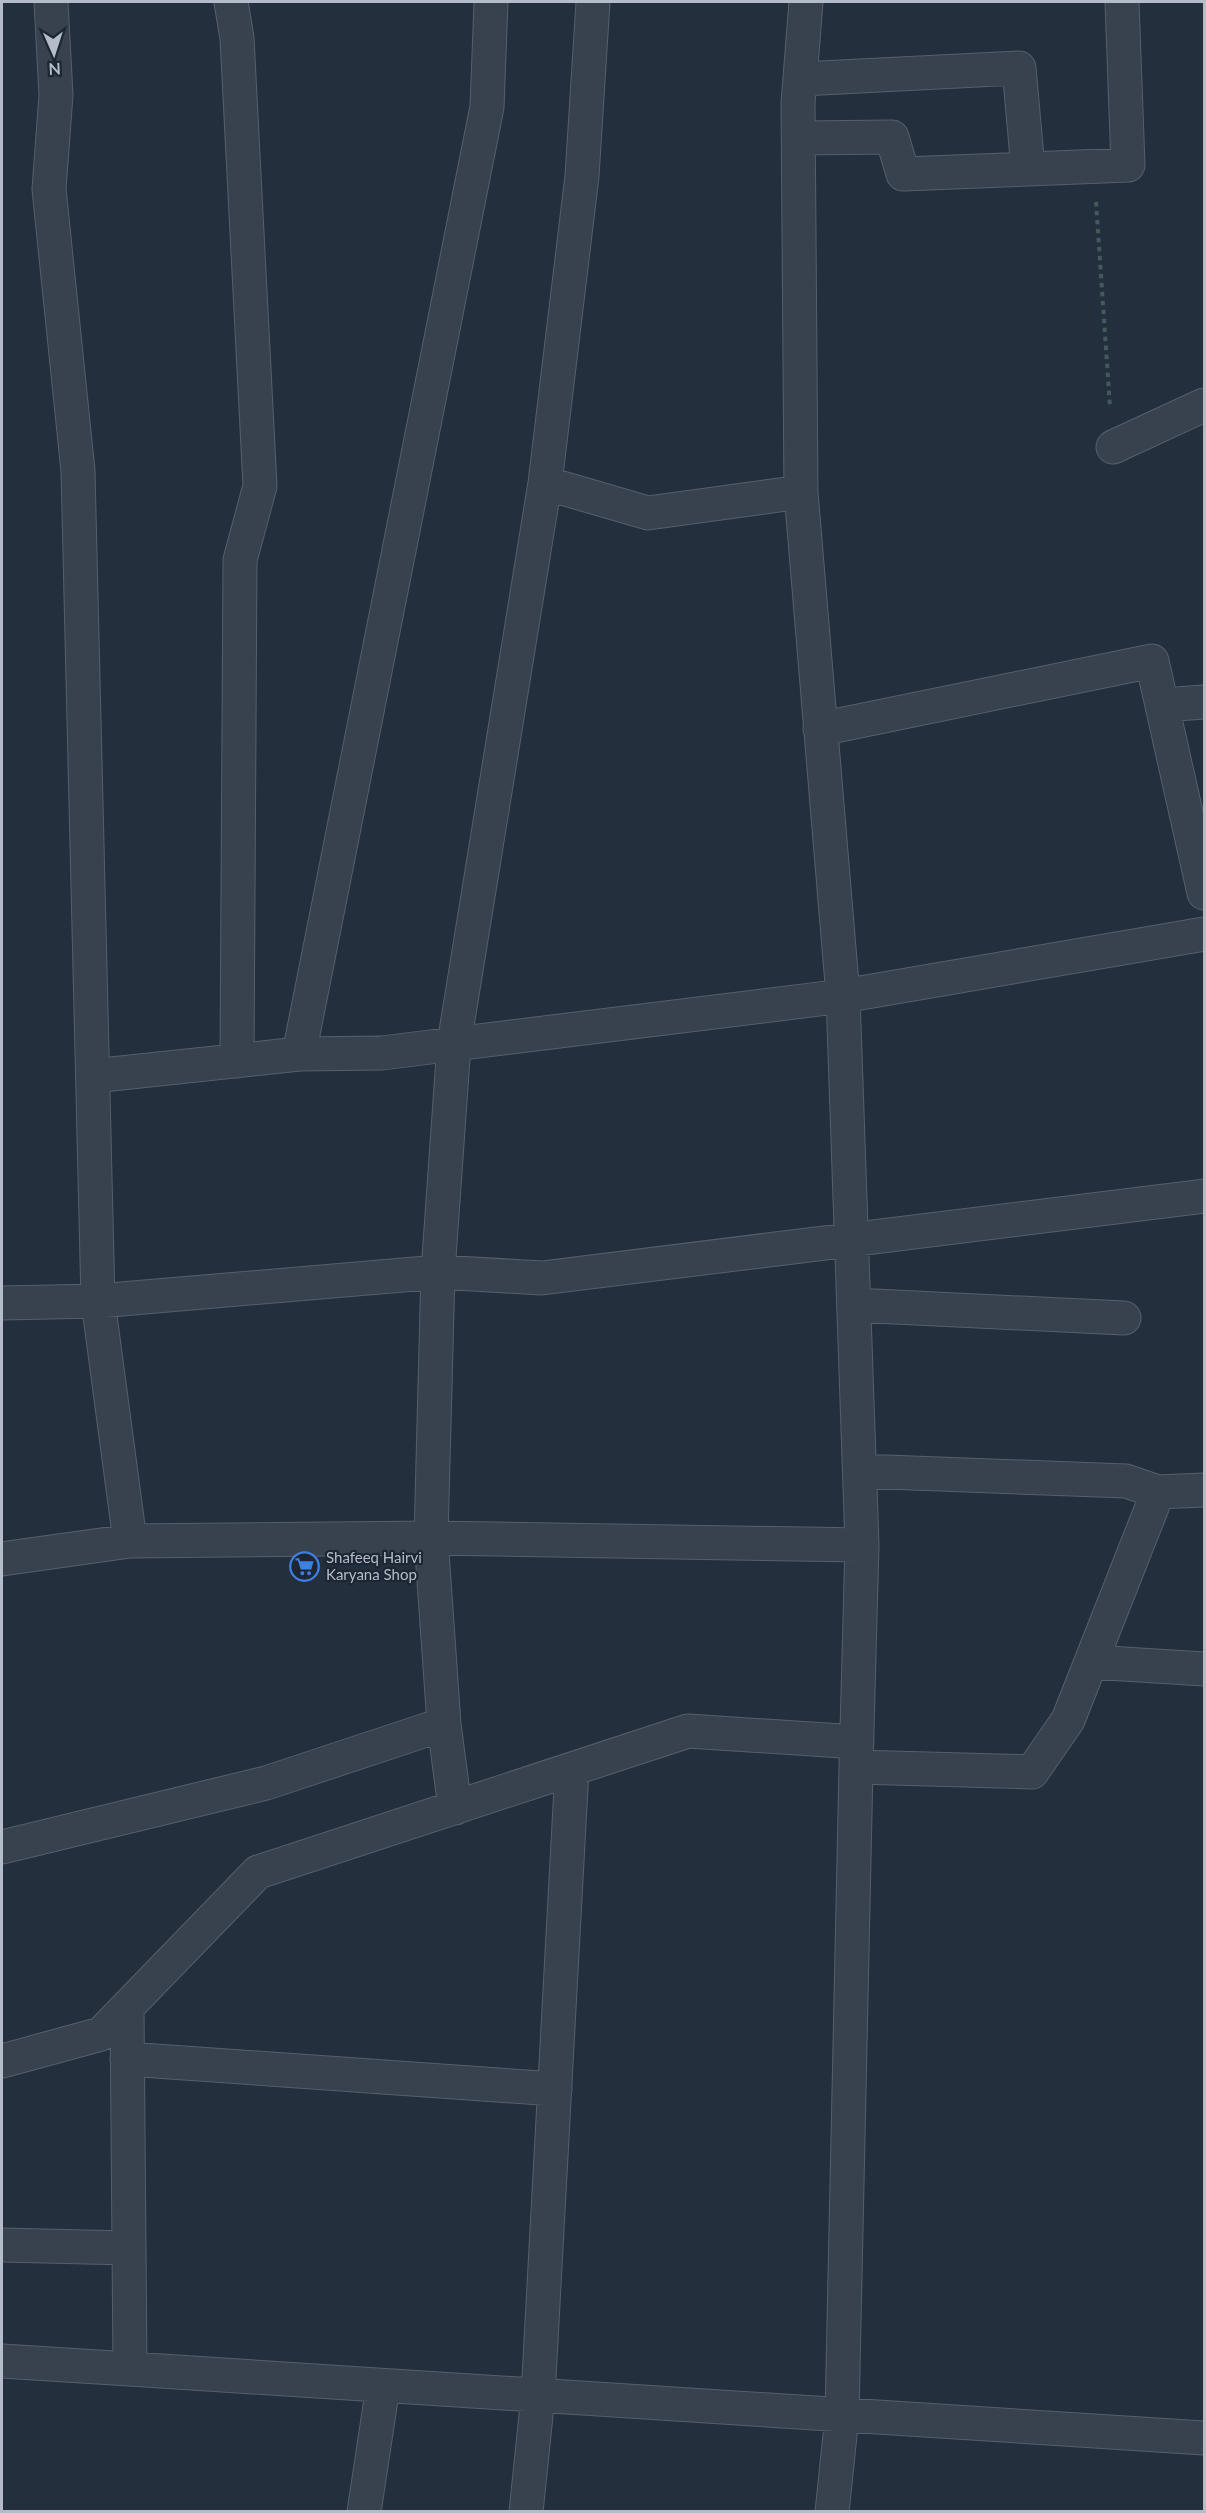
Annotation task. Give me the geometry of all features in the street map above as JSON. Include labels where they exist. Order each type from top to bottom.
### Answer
[{"type":"street","points":[[51,2],[56,94],[49,189],[78,471],[98,1301],[130,1541]]},
{"type":"street","points":[[231,2],[238,49],[260,486],[240,560],[237,1061]]},
{"type":"street","points":[[299,1054],[487,107],[491,2]]},
{"type":"street","points":[[455,1808],[444,1724],[431,1538],[438,1272],[454,1044],[545,483],[582,176],[593,2]]},
{"type":"street","points":[[806,2],[799,138],[801,492],[843,996],[862,1545],[842,2416],[832,2511]]},
{"type":"street","points":[[799,138],[892,136],[903,174],[1128,165],[1122,2]]},
{"type":"street","points":[[801,79],[1019,68],[1028,169]]},
{"type":"street","points":[[1113,447],[1204,405]]},
{"type":"street","points":[[545,483],[648,513],[801,492]]},
{"type":"street","points":[[820,729],[1152,661],[1204,893]]},
{"type":"street","points":[[1162,705],[1204,702]]},
{"type":"street","points":[[93,1076],[299,1054],[382,1053],[843,996],[1204,934]]},
{"type":"street","points":[[2,1303],[98,1301],[438,1272],[542,1278],[1204,1196]]},
{"type":"street","points":[[854,1305],[1124,1318]]},
{"type":"street","points":[[860,1471],[1126,1481],[1158,1492],[1204,1490]]},
{"type":"street","points":[[2,2061],[101,2034],[258,1872],[688,1731],[856,1754],[1032,1772],[1068,1720],[1158,1492]]},
{"type":"street","points":[[2,1559],[130,1541],[431,1538],[862,1545]]},
{"type":"street","points":[[1090,1662],[1204,1669]]},
{"type":"street","points":[[2,1847],[266,1783],[444,1724]]},
{"type":"street","points":[[526,2511],[538,2396],[572,1769]]},
{"type":"street","points":[[128,2007],[130,2369]]},
{"type":"street","points":[[128,2059],[555,2090]]},
{"type":"street","points":[[2,2245],[129,2248]]},
{"type":"street","points":[[2,2361],[1204,2438]]},
{"type":"street","points":[[364,2511],[383,2386]]},
{"type":"path","points":[[1093,166],[1113,447]]},
{"type":"place","name":"Shafeeq Hairvi Karyana Shop","points":[[305,1567]]}]
